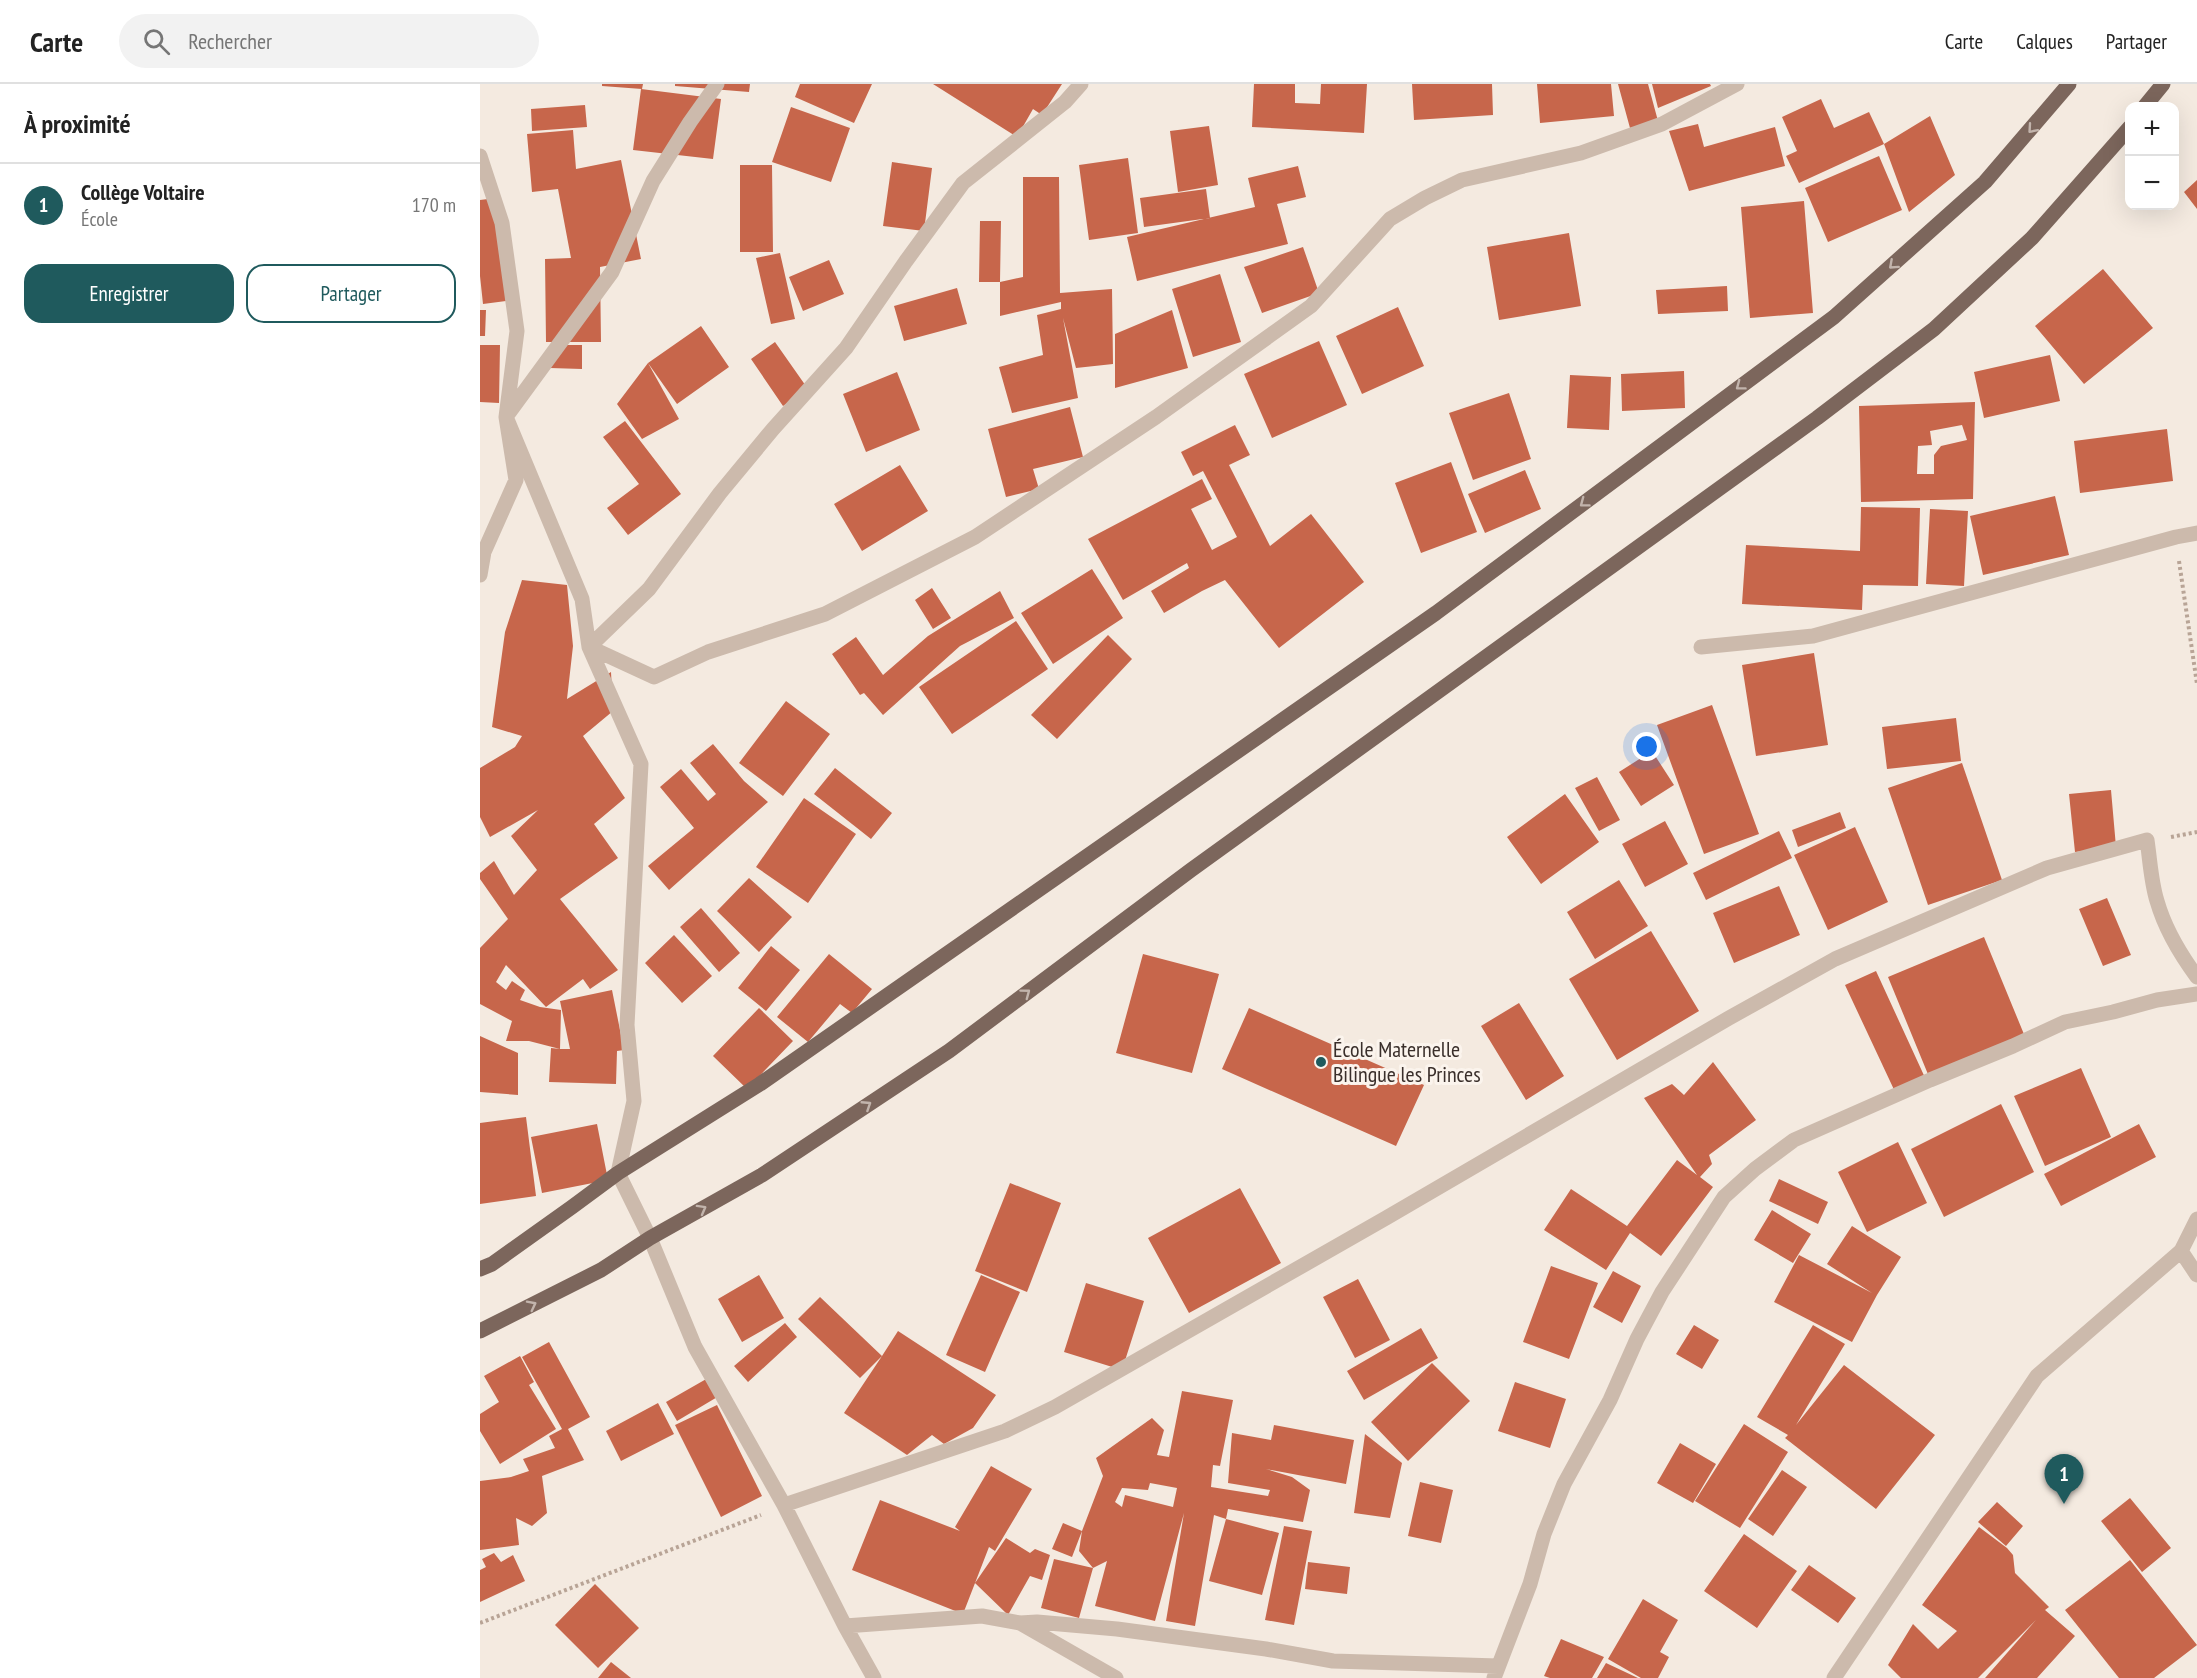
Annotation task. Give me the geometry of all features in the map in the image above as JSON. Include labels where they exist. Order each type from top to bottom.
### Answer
[{"type":"main road","points":[[480,1269],[492,1264],[618,1173],[760,1084],[1427,620],[1834,317],[1985,182],[2070,84]]},
{"type":"main road","points":[[2148,102],[2163,84]]},
{"type":"main road","points":[[480,1331],[601,1270],[650,1238],[762,1175],[948,1051],[1191,870],[1510,641],[1934,329],[2032,238],[2125,133]]},
{"type":"street","points":[[507,417],[612,272],[653,181],[717,84]]},
{"type":"street","points":[[589,647],[649,589],[720,493],[846,348],[963,183],[1065,102],[1081,84]]},
{"type":"street","points":[[589,647],[654,677],[708,652],[825,614],[975,537],[1156,417],[1311,306],[1390,219],[1425,198],[1462,180],[1581,153],[1662,124],[1737,84]]},
{"type":"street","points":[[480,156],[502,224],[518,331],[507,417],[516,480],[484,552],[480,575]]},
{"type":"street","points":[[507,417],[582,599],[589,647],[641,764],[627,1025],[634,1101],[618,1173],[650,1238],[695,1347],[784,1505],[874,1678]]},
{"type":"street","points":[[1701,647],[1813,636],[2197,533]]},
{"type":"street","points":[[784,1505],[1005,1431],[1055,1407],[1835,959],[1893,932],[2047,868],[2147,840],[2156,900],[2173,940],[2197,977]]},
{"type":"street","points":[[845,1626],[982,1616],[1020,1623],[1037,1622],[1117,1629],[1266,1649],[1334,1661],[1496,1672],[1530,1584],[1544,1534],[1563,1484],[1610,1400],[1637,1339],[1662,1292],[1724,1197],[1755,1169],[1794,1140],[2065,1022],[2157,1000],[2197,994]]},
{"type":"street","points":[[1834,1678],[2037,1376],[2181,1251],[2197,1219]]},
{"type":"street","points":[[2181,1251],[2197,1246]]},
{"type":"street","points":[[2181,1251],[2197,1275]]},
{"type":"street","points":[[1020,1623],[1116,1678]]},
{"type":"path","points":[[2176,537],[2197,684]]},
{"type":"path","points":[[480,1623],[741,1524],[784,1505]]},
{"type":"building","points":[[602,84],[643,84],[642,89],[602,86]]},
{"type":"building","points":[[675,84],[750,84],[749,92],[675,86]]},
{"type":"building","points":[[800,84],[872,84],[854,123],[795,97]]},
{"type":"building","points":[[933,84],[1062,84],[1042,115],[1033,109],[1017,137]]},
{"type":"building","points":[[1254,84],[1295,84],[1295,103],[1320,104],[1321,84],[1367,84],[1364,133],[1252,127]]},
{"type":"building","points":[[1412,84],[1492,84],[1493,115],[1414,120]]},
{"type":"building","points":[[1537,84],[1611,84],[1614,116],[1540,123]]},
{"type":"building","points":[[1618,84],[1648,84],[1658,121],[1630,128]]},
{"type":"building","points":[[1652,84],[1710,84],[1711,86],[1658,108]]},
{"type":"building","points":[[641,89],[721,99],[713,159],[633,150]]},
{"type":"building","points":[[1821,99],[1834,128],[1869,112],[1884,144],[1799,183],[1786,156],[1797,151],[1782,117]]},
{"type":"building","points":[[585,105],[587,127],[532,131],[531,109]]},
{"type":"building","points":[[791,107],[850,128],[831,182],[772,162]]},
{"type":"building","points":[[1930,116],[1955,175],[1909,212],[1884,144]]},
{"type":"building","points":[[1698,124],[1704,147],[1775,127],[1785,166],[1689,191],[1669,131]]},
{"type":"building","points":[[1209,126],[1218,185],[1178,192],[1170,131]]},
{"type":"building","points":[[573,130],[576,169],[621,160],[641,259],[600,267],[601,342],[546,342],[545,259],[571,258],[558,189],[532,192],[527,134]]},
{"type":"building","points":[[1879,156],[1902,210],[1828,242],[1805,188]]},
{"type":"building","points":[[1128,158],[1138,233],[1089,240],[1079,165]]},
{"type":"building","points":[[892,162],[932,168],[924,231],[883,226]]},
{"type":"building","points":[[740,165],[772,165],[773,252],[740,252]]},
{"type":"building","points":[[1298,166],[1306,197],[1277,204],[1288,244],[1137,281],[1127,237],[1255,207],[1248,178]]},
{"type":"building","points":[[1023,177],[1059,177],[1060,293],[1112,289],[1113,364],[1076,368],[1063,318],[1078,398],[1012,413],[999,367],[1043,355],[1037,315],[1061,309],[1061,302],[1000,316],[1000,282],[1023,277]]},
{"type":"building","points":[[2197,180],[2197,209],[2184,192]]},
{"type":"building","points":[[1206,189],[1210,218],[1144,227],[1140,198]]},
{"type":"building","points":[[496,198],[506,301],[483,304],[480,276],[480,200]]},
{"type":"building","points":[[1804,201],[1813,313],[1750,318],[1741,207]]},
{"type":"building","points":[[980,221],[1001,221],[1000,282],[979,282]]},
{"type":"building","points":[[1569,233],[1581,306],[1499,320],[1487,247]]},
{"type":"building","points":[[1303,247],[1319,293],[1262,313],[1244,267]]},
{"type":"building","points":[[780,253],[795,319],[771,324],[756,258]]},
{"type":"building","points":[[829,260],[844,294],[803,311],[789,277]]},
{"type":"building","points":[[2103,269],[2153,328],[2084,384],[2035,326]]},
{"type":"building","points":[[1220,274],[1241,342],[1193,357],[1172,289]]},
{"type":"building","points":[[1727,286],[1728,311],[1658,314],[1656,290]]},
{"type":"building","points":[[957,288],[967,324],[904,341],[894,306]]},
{"type":"building","points":[[1398,307],[1424,366],[1362,394],[1336,336]]},
{"type":"building","points":[[480,310],[486,310],[485,336],[480,336]]},
{"type":"building","points":[[1172,310],[1188,368],[1115,388],[1115,334]]},
{"type":"building","points":[[701,326],[729,367],[677,404],[648,363]]},
{"type":"building","points":[[1319,341],[1347,405],[1272,438],[1244,374]]},
{"type":"building","points":[[775,342],[808,389],[783,406],[751,359]]},
{"type":"building","points":[[480,345],[500,345],[499,403],[480,402]]},
{"type":"building","points":[[551,345],[582,345],[582,369],[550,368]]},
{"type":"building","points":[[2050,355],[2060,401],[1984,418],[1974,372]]},
{"type":"building","points":[[648,363],[679,419],[642,439],[617,404]]},
{"type":"building","points":[[1684,371],[1685,408],[1622,411],[1621,374]]},
{"type":"building","points":[[897,372],[920,430],[866,452],[843,394]]},
{"type":"building","points":[[1570,375],[1611,377],[1609,430],[1567,428]]},
{"type":"building","points":[[1509,393],[1531,459],[1473,480],[1449,413]]},
{"type":"building","points":[[1975,402],[1973,499],[1861,502],[1859,406]],"holes":[[[1962,425],[1967,440],[1941,446],[1934,455],[1934,474],[1917,474],[1918,446],[1932,445],[1930,431]]]},
{"type":"building","points":[[1070,407],[1083,457],[1033,469],[1039,489],[1006,497],[988,429]]},
{"type":"building","points":[[625,421],[681,494],[628,535],[607,508],[639,484],[603,437]]},
{"type":"building","points":[[1235,425],[1250,455],[1229,465],[1270,546],[1311,514],[1364,582],[1279,648],[1225,580],[1164,613],[1151,591],[1189,568],[1187,563],[1123,600],[1088,539],[1202,479],[1212,499],[1191,509],[1212,550],[1237,537],[1203,471],[1193,476],[1181,452]]},
{"type":"building","points":[[2167,429],[2173,481],[2080,493],[2074,441]]},
{"type":"building","points":[[1451,462],[1477,532],[1421,553],[1395,483]]},
{"type":"building","points":[[900,465],[928,511],[862,551],[834,504]]},
{"type":"building","points":[[1525,470],[1541,509],[1485,533],[1468,494]]},
{"type":"building","points":[[2055,496],[2069,555],[1983,575],[1970,516]]},
{"type":"building","points":[[1861,507],[1920,508],[1918,586],[1863,585],[1862,610],[1742,604],[1746,545],[1860,551]]},
{"type":"building","points":[[1930,509],[1968,511],[1964,586],[1926,584]]},
{"type":"building","points":[[1092,569],[1123,618],[1053,664],[1021,613]]},
{"type":"building","points":[[522,580],[567,585],[573,646],[567,699],[611,672],[613,711],[583,736],[625,798],[594,824],[618,858],[560,899],[618,970],[590,989],[583,979],[546,1007],[506,965],[496,982],[506,990],[512,981],[525,990],[520,1000],[540,1007],[561,1010],[560,1049],[529,1041],[506,1041],[512,1021],[480,1004],[480,948],[508,919],[480,879],[480,873],[494,861],[514,895],[537,870],[511,836],[538,810],[490,837],[480,817],[480,768],[515,747],[522,736],[492,727],[505,632]]},
{"type":"building","points":[[932,588],[951,618],[933,629],[915,600]]},
{"type":"building","points":[[1000,591],[1014,618],[960,646],[883,715],[864,693],[860,695],[832,654],[856,637],[883,675],[928,636]]},
{"type":"building","points":[[1016,621],[1048,669],[952,734],[919,687]]},
{"type":"building","points":[[1108,635],[1132,659],[1057,739],[1031,715]]},
{"type":"building","points":[[1814,653],[1828,745],[1756,756],[1742,665]]},
{"type":"building","points":[[786,701],[830,734],[783,796],[739,763]]},
{"type":"building","points":[[1712,705],[1759,834],[1704,854],[1657,725]]},
{"type":"building","points":[[1956,718],[1961,761],[1887,769],[1882,727]]},
{"type":"building","points":[[713,744],[744,781],[768,802],[669,890],[648,866],[694,828],[660,787],[681,769],[708,801],[716,794],[690,763]]},
{"type":"building","points":[[1652,751],[1674,785],[1641,806],[1619,772]]},
{"type":"building","points":[[1962,763],[2002,880],[1928,905],[1888,788]]},
{"type":"building","points":[[835,768],[892,813],[871,839],[814,794]]},
{"type":"building","points":[[1597,777],[1620,820],[1599,831],[1575,788]]},
{"type":"building","points":[[2111,790],[2116,847],[2075,852],[2069,794]]},
{"type":"building","points":[[1565,794],[1599,842],[1541,884],[1507,837]]},
{"type":"building","points":[[804,798],[856,834],[808,903],[756,867]]},
{"type":"building","points":[[1840,812],[1846,828],[1798,847],[1792,830]]},
{"type":"building","points":[[1665,821],[1688,864],[1645,887],[1622,844]]},
{"type":"building","points":[[1855,827],[1888,902],[1828,930],[1794,855]]},
{"type":"building","points":[[1779,831],[1792,858],[1706,900],[1693,873]]},
{"type":"building","points":[[749,878],[792,917],[759,952],[717,911]]},
{"type":"building","points":[[1619,880],[1648,926],[1595,959],[1567,912]]},
{"type":"building","points":[[1779,886],[1800,935],[1734,963],[1713,913]]},
{"type":"building","points":[[2107,898],[2131,955],[2103,966],[2079,909]]},
{"type":"building","points":[[701,908],[740,953],[719,972],[680,927]]},
{"type":"building","points":[[1651,931],[1699,1011],[1617,1060],[1569,979]]},
{"type":"building","points":[[674,935],[712,976],[682,1003],[645,963]]},
{"type":"building","points":[[1984,937],[2028,1044],[1932,1084],[1888,977]]},
{"type":"building","points":[[771,946],[800,970],[766,1011],[738,988]]},
{"type":"building","points":[[829,954],[872,989],[852,1013],[840,1004],[808,1042],[777,1017]]},
{"type":"building","points":[[1143,954],[1219,974],[1192,1073],[1116,1053]]},
{"type":"building","points":[[1876,971],[1927,1082],[1897,1096],[1845,985]]},
{"type":"building","points":[[612,990],[624,1050],[617,1051],[616,1084],[549,1082],[551,1048],[570,1049],[560,1001]]},
{"type":"building","points":[[1519,1003],[1564,1076],[1526,1100],[1481,1026]]},
{"type":"building","points":[[759,1008],[793,1041],[747,1089],[713,1056]]},
{"type":"building","points":[[1249,1008],[1424,1085],[1396,1146],[1222,1069]]},
{"type":"building","points":[[480,1036],[518,1053],[518,1095],[480,1092]]},
{"type":"building","points":[[1713,1062],[1756,1120],[1709,1155],[1712,1164],[1700,1177],[1713,1187],[1661,1256],[1630,1233],[1606,1270],[1544,1230],[1571,1189],[1627,1226],[1677,1160],[1697,1175],[1644,1098],[1672,1084],[1684,1095]]},
{"type":"building","points":[[2081,1068],[2111,1137],[2045,1166],[2014,1096]]},
{"type":"building","points":[[2001,1104],[2034,1172],[1944,1217],[1911,1149]]},
{"type":"building","points":[[526,1117],[536,1196],[480,1204],[480,1123]]},
{"type":"building","points":[[597,1124],[608,1180],[542,1193],[531,1137]]},
{"type":"building","points":[[2139,1124],[2156,1157],[2061,1206],[2044,1174]]},
{"type":"building","points":[[1898,1142],[1927,1203],[1867,1232],[1838,1172]]},
{"type":"building","points":[[1779,1179],[1828,1202],[1818,1224],[1769,1201]]},
{"type":"building","points":[[1010,1183],[1061,1203],[1027,1292],[975,1271]]},
{"type":"building","points":[[1240,1188],[1281,1263],[1189,1313],[1148,1238]]},
{"type":"building","points":[[1772,1210],[1811,1234],[1793,1263],[1754,1240]]},
{"type":"building","points":[[1852,1226],[1901,1257],[1877,1295],[1852,1342],[1774,1302],[1799,1255],[1872,1293],[1827,1264]]},
{"type":"building","points":[[1551,1266],[1598,1283],[1569,1359],[1523,1342]]},
{"type":"building","points":[[1613,1271],[1641,1286],[1622,1323],[1593,1307]]},
{"type":"building","points":[[759,1275],[784,1318],[742,1342],[718,1299]]},
{"type":"building","points":[[981,1275],[1020,1292],[985,1372],[946,1355]]},
{"type":"building","points":[[1358,1279],[1390,1340],[1355,1358],[1323,1297]]},
{"type":"building","points":[[1086,1283],[1144,1301],[1122,1370],[1064,1352]]},
{"type":"building","points":[[820,1297],[882,1356],[860,1378],[798,1319]]},
{"type":"building","points":[[785,1323],[797,1337],[748,1382],[734,1366]]},
{"type":"building","points":[[1694,1325],[1719,1340],[1702,1369],[1676,1354]]},
{"type":"building","points":[[1813,1325],[1845,1344],[1796,1425],[1844,1365],[1935,1435],[1876,1509],[1785,1438],[1788,1435],[1757,1417]]},
{"type":"building","points":[[1421,1328],[1438,1358],[1364,1400],[1347,1371]]},
{"type":"building","points":[[898,1331],[996,1395],[973,1428],[944,1444],[932,1435],[907,1455],[844,1413]]},
{"type":"building","points":[[549,1342],[590,1417],[568,1429],[584,1460],[542,1476],[547,1513],[532,1526],[516,1518],[519,1545],[480,1550],[480,1481],[511,1477],[529,1471],[523,1459],[555,1448],[549,1436],[562,1429],[522,1357]]},
{"type":"building","points":[[520,1356],[534,1382],[529,1385],[556,1429],[500,1464],[480,1431],[480,1414],[499,1402],[484,1376]]},
{"type":"building","points":[[1432,1363],[1470,1401],[1408,1461],[1371,1422]]},
{"type":"building","points":[[708,1378],[719,1396],[677,1421],[666,1402]]},
{"type":"building","points":[[1515,1382],[1566,1399],[1550,1448],[1498,1431]]},
{"type":"building","points":[[1182,1391],[1233,1400],[1220,1466],[1213,1465],[1211,1487],[1268,1496],[1270,1490],[1228,1483],[1232,1433],[1271,1440],[1274,1425],[1354,1440],[1346,1484],[1266,1469],[1292,1477],[1310,1490],[1303,1522],[1228,1509],[1226,1519],[1214,1515],[1195,1626],[1166,1621],[1184,1513],[1155,1621],[1095,1606],[1107,1561],[1093,1568],[1079,1551],[1082,1531],[1103,1476],[1096,1458],[1152,1418],[1164,1430],[1157,1455],[1169,1457]],"holes":[[[1150,1483],[1177,1488],[1173,1507],[1125,1495],[1122,1507],[1115,1502],[1122,1488],[1148,1490]]]},
{"type":"building","points":[[658,1403],[674,1434],[621,1461],[606,1431]]},
{"type":"building","points":[[717,1405],[762,1496],[721,1517],[675,1425]]},
{"type":"building","points":[[1744,1424],[1788,1452],[1740,1528],[1695,1501]]},
{"type":"building","points":[[1365,1434],[1402,1463],[1390,1518],[1354,1513]]},
{"type":"building","points":[[1680,1443],[1716,1464],[1693,1503],[1657,1483]]},
{"type":"building","points":[[991,1466],[1032,1489],[995,1551],[989,1547],[963,1614],[852,1570],[880,1500],[960,1531],[955,1527]]},
{"type":"building","points":[[1782,1470],[1807,1487],[1773,1536],[1748,1519]]},
{"type":"building","points":[[1420,1482],[1453,1490],[1441,1543],[1408,1536]]},
{"type":"building","points":[[2130,1498],[2171,1548],[2142,1572],[2101,1521]]},
{"type":"building","points":[[1997,1502],[2023,1526],[2006,1546],[1978,1522]]},
{"type":"building","points":[[1226,1519],[1279,1533],[1262,1595],[1209,1581]]},
{"type":"building","points":[[1063,1523],[1082,1531],[1072,1557],[1052,1549]]},
{"type":"building","points":[[1284,1526],[1312,1531],[1294,1625],[1265,1620]]},
{"type":"building","points":[[1979,1527],[2007,1548],[2013,1555],[2015,1573],[2049,1607],[2045,1610],[2075,1636],[2037,1678],[1985,1678],[2036,1620],[1978,1678],[1901,1678],[1888,1665],[1913,1624],[1938,1649],[1957,1631],[1922,1605]]},
{"type":"building","points":[[1744,1534],[1797,1571],[1757,1628],[1704,1591]]},
{"type":"building","points":[[1006,1538],[1030,1553],[1035,1549],[1050,1555],[1042,1580],[1030,1576],[1008,1615],[975,1583]]},
{"type":"building","points":[[494,1553],[501,1562],[513,1555],[525,1581],[480,1602],[480,1570],[486,1567],[482,1559]]},
{"type":"building","points":[[1054,1559],[1093,1568],[1079,1618],[1041,1608]]},
{"type":"building","points":[[2130,1560],[2197,1645],[2154,1678],[2119,1678],[2065,1610]]},
{"type":"building","points":[[1308,1562],[1350,1567],[1347,1594],[1305,1589]]},
{"type":"building","points":[[1809,1565],[1856,1598],[1838,1623],[1791,1590]]},
{"type":"building","points":[[595,1584],[639,1628],[598,1668],[555,1625]]},
{"type":"building","points":[[1643,1599],[1678,1620],[1660,1652],[1669,1657],[1658,1678],[1641,1678],[1608,1659]]},
{"type":"building","points":[[1561,1639],[1604,1657],[1592,1678],[1544,1676]]},
{"type":"building","points":[[611,1662],[631,1678],[598,1678]]},
{"type":"building","points":[[1606,1663],[1638,1678],[1597,1678]]},
{"type":"place","name":"École Maternelle Bilingue les Princes","points":[[1321,1062]]},
{"type":"place","name":"Collège Voltaire","points":[[2064,1504]]}]
